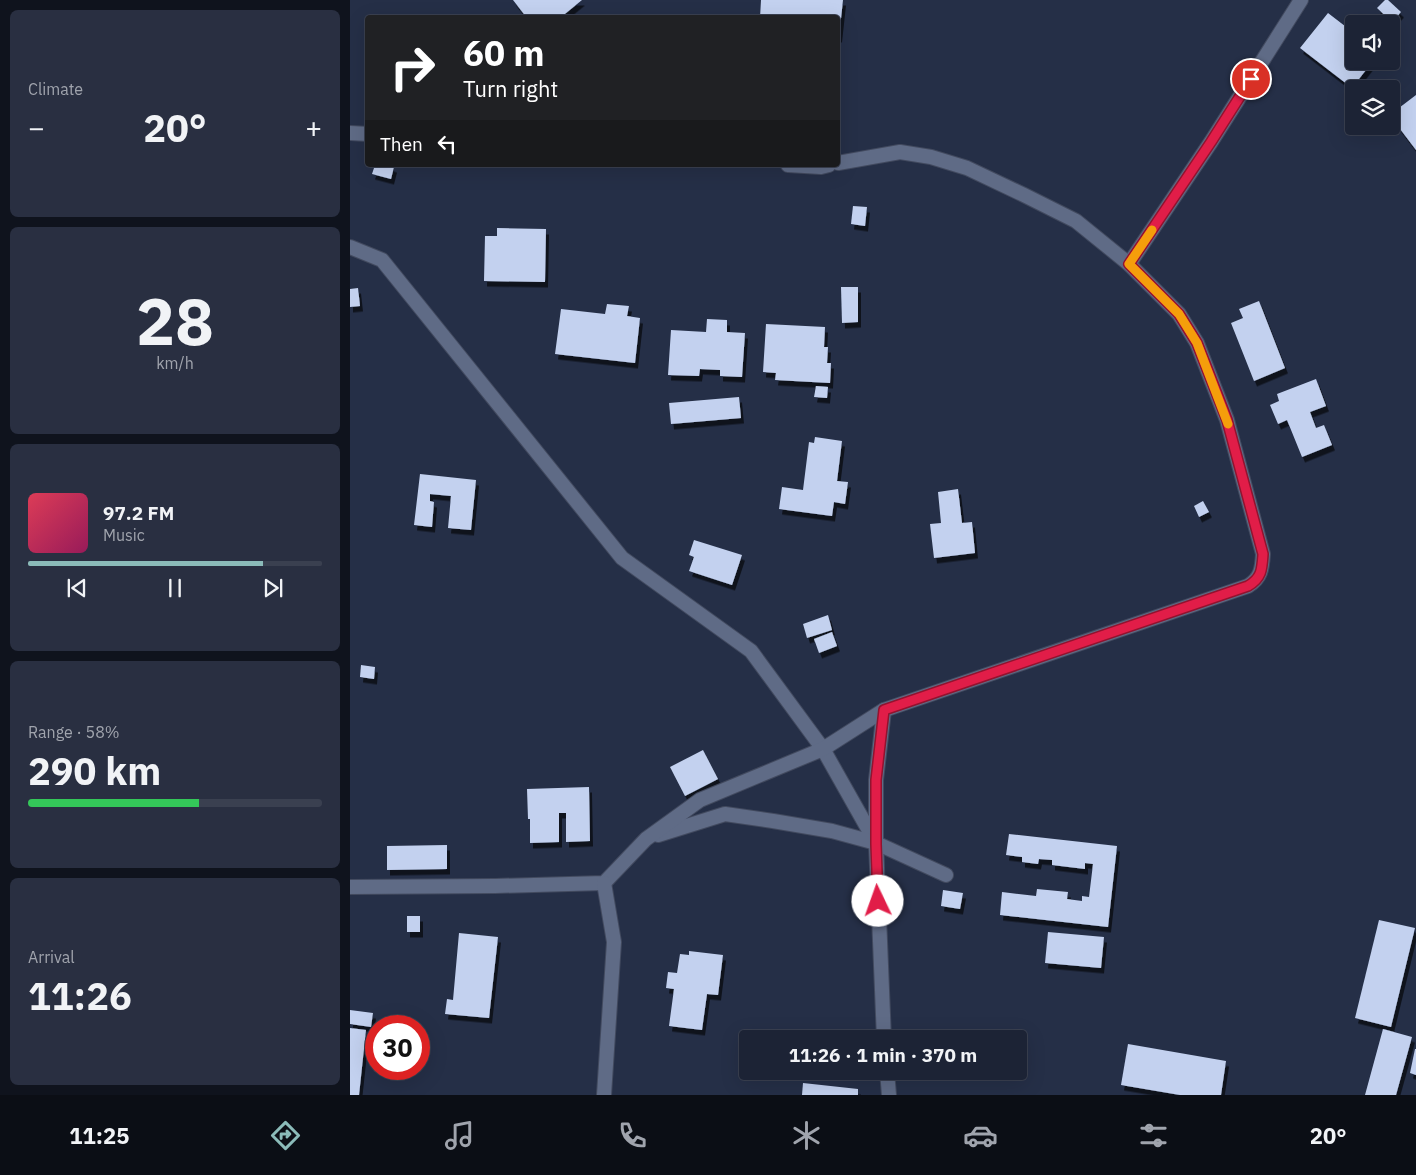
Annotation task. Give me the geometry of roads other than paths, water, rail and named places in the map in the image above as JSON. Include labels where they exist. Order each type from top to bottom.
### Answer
[{"type":"street","points":[[1129,264],[1211,142],[1301,0]]},
{"type":"street","points":[[350,133],[365,134]]},
{"type":"street","points":[[350,887],[604,883],[646,839],[700,800],[823,749],[884,710],[1248,586],[1256,581],[1262,568],[1262,548],[1227,420],[1197,343],[1179,314],[1129,264],[1076,221],[1024,194],[967,168],[931,157],[900,152],[840,163]]},
{"type":"street","points":[[350,247],[382,260],[622,558],[751,652],[823,749],[876,844]]},
{"type":"street","points":[[884,710],[876,780],[876,844],[884,1030]]},
{"type":"street","points":[[646,839],[725,814],[832,831],[876,844],[946,875]]},
{"type":"street","points":[[604,883],[614,942],[604,1095]]},
{"type":"street","points":[[888,1080],[889,1095]]}]
